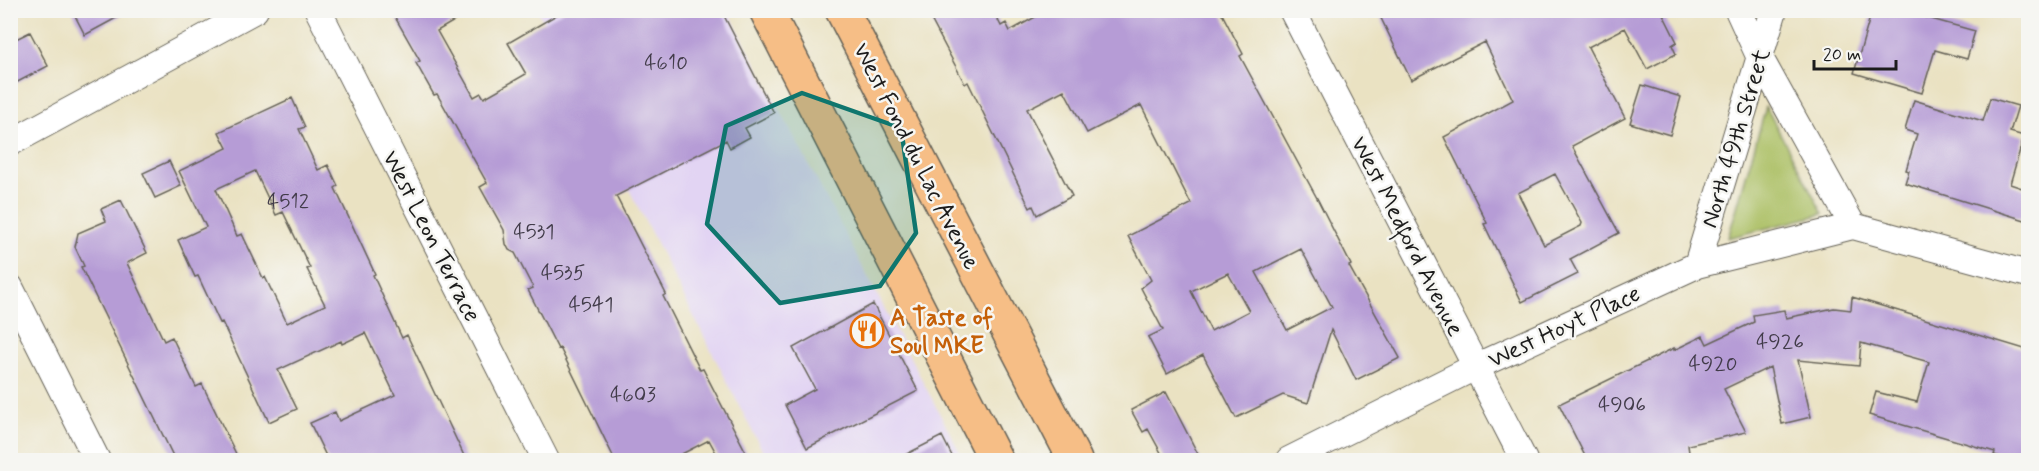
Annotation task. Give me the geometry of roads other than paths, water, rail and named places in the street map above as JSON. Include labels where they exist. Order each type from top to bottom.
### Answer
[{"type":"main road","points":[[766,10],[996,460]]},
{"type":"main road","name":"West Fond du Lac Avenue","points":[[842,10],[1076,460]]},
{"type":"street","points":[[10,143],[255,10]]},
{"type":"street","name":"West Leon Terrace","points":[[318,10],[546,460]]},
{"type":"street","name":"West Medford Avenue","points":[[1292,10],[1524,460]]},
{"type":"street","points":[[1738,10],[1760,58],[1853,226],[2028,274]]},
{"type":"street","name":"North 49th Street","points":[[1696,265],[1774,10]]},
{"type":"street","name":"West Hoyt Place","points":[[1289,460],[1475,367],[1696,265],[1853,226]]},
{"type":"street","points":[[10,288],[97,460]]},
{"type":"place","name":"A Taste of Soul MKE","points":[[867,331]]}]
